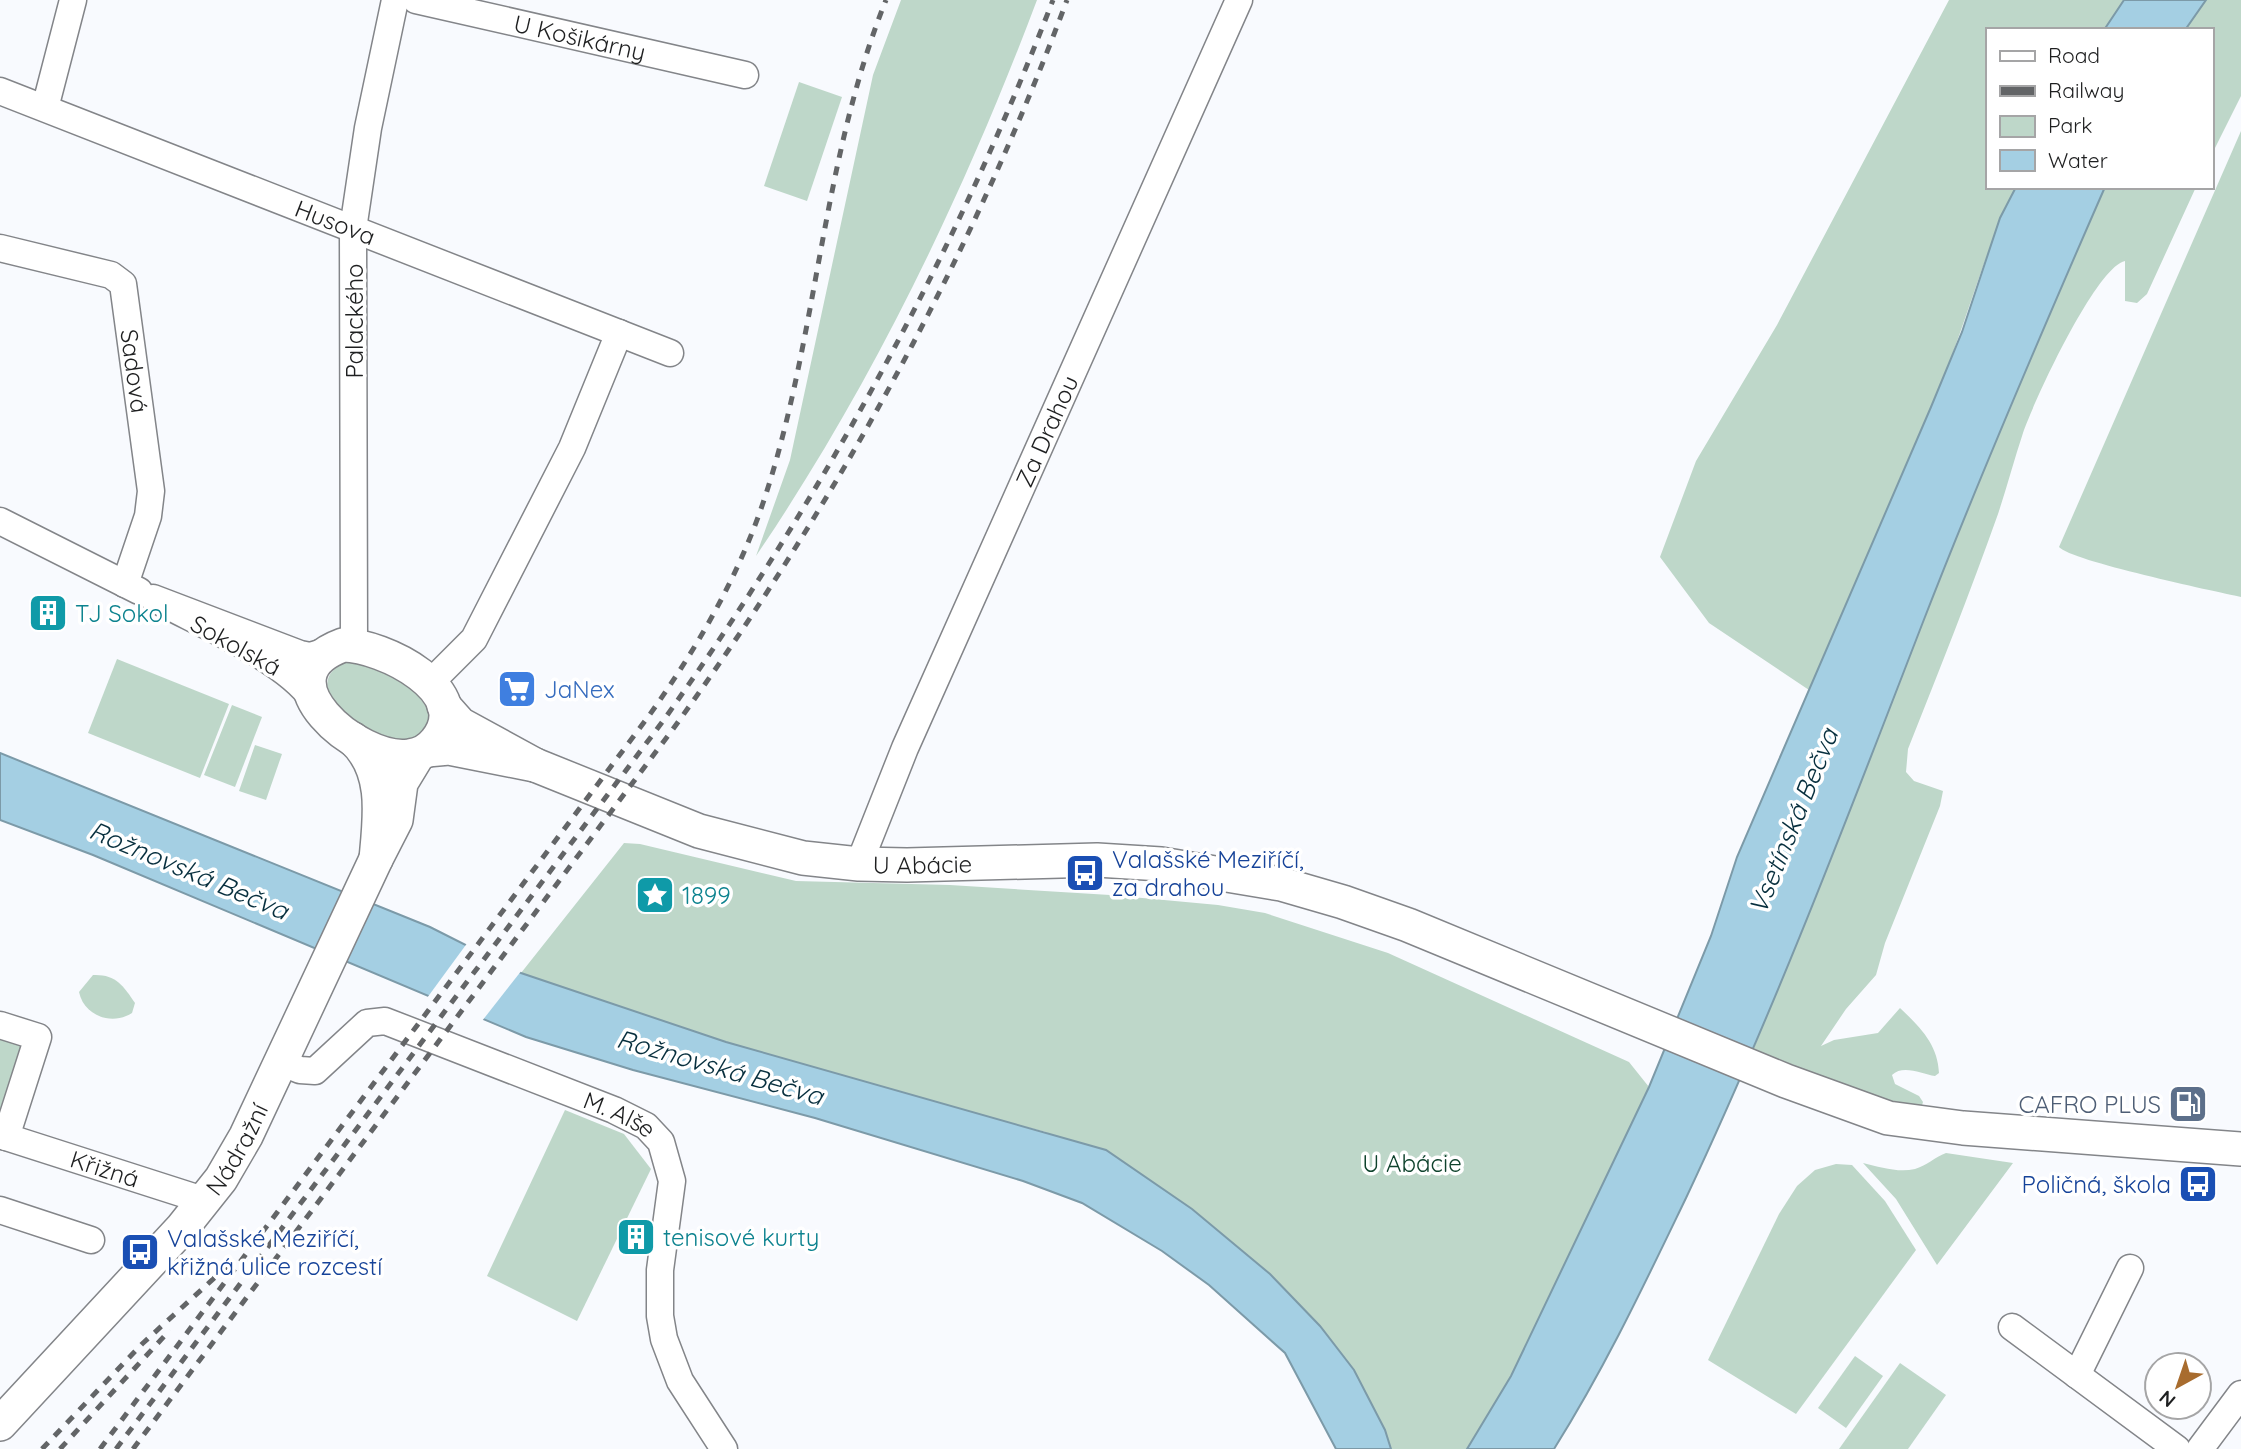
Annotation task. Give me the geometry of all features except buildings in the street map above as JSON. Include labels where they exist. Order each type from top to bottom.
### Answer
[{"type":"main road","name":"Sokolská","points":[[534,765],[449,748],[393,756],[353,739],[329,720],[313,700],[308,688],[311,673],[323,655],[342,648],[398,659],[437,695],[460,724],[534,765],[673,821]]},
{"type":"main road","points":[[422,753],[441,734],[437,695]]},
{"type":"main road","name":"Nádražní","points":[[353,739],[366,754],[378,784],[380,813],[373,866]]},
{"type":"main road","name":"Nádražní","points":[[0,1424],[205,1200],[236,1153],[396,820],[401,783],[422,753]]},
{"type":"main road","name":"U Abácie","points":[[673,821],[773,852],[859,864],[1097,860],[1161,864],[1282,884],[1343,901],[1408,925],[1860,1110],[1910,1122],[2241,1149]]},
{"type":"street","points":[[45,108],[74,0]]},
{"type":"street","name":"Palackého","points":[[342,648],[353,229],[366,140],[396,0]]},
{"type":"street","name":"U Košikárny","points":[[416,0],[745,75]]},
{"type":"street","name":"Za Drahou","points":[[859,864],[910,736],[1239,0]]},
{"type":"street","name":"Husova","points":[[3,101],[45,108],[670,353]]},
{"type":"street","name":"Sadová","points":[[0,248],[111,275],[123,284],[127,294],[151,491],[148,516],[125,584]]},
{"type":"street","points":[[437,695],[474,639],[572,448],[619,333]]},
{"type":"street","name":"Sokolská","points":[[0,521],[153,598],[274,664],[301,683],[313,700]]},
{"type":"street","name":"Sokolská","points":[[153,598],[300,654],[310,656],[342,648]]},
{"type":"street","name":"M. Alše","points":[[280,1062],[300,1070],[315,1070],[367,1023],[385,1021],[565,1090],[646,1126],[666,1152],[672,1181],[660,1270],[660,1316],[664,1339],[680,1381],[724,1449]]},
{"type":"street","name":"Křižná","points":[[0,1025],[38,1037],[3,1136],[205,1200]]},
{"type":"street","points":[[0,1210],[91,1240]]},
{"type":"street","points":[[2077,1375],[2130,1268]]},
{"type":"street","points":[[2012,1327],[2177,1449]]},
{"type":"street","points":[[2200,1449],[2241,1394]]},
{"type":"green space","points":[[901,0],[1037,0],[979,145],[913,287],[839,424],[756,556],[790,460],[873,75]]},
{"type":"green space","points":[[1949,0],[2124,0],[2105,28],[1986,28],[1986,189],[2015,189],[1995,234],[1926,420],[1809,690],[1709,623],[1660,557],[1696,461],[1777,325]]},
{"type":"green space","points":[[2206,0],[2241,0],[2241,96],[2213,152],[2213,28],[2186,28]]},
{"type":"green space","points":[[799,82],[842,97],[807,201],[764,186]]},
{"type":"green space","points":[[2241,131],[2241,597],[2089,560],[2059,547]]},
{"type":"green space","points":[[2104,189],[2195,189],[2147,294],[2137,303],[2125,301],[2125,261],[2113,269],[2098,286],[2052,366],[2029,417],[1987,544],[1908,749],[1906,772],[1914,781],[1943,791],[1940,806],[1885,943],[1876,975],[1846,1009],[1821,1046],[1834,1040],[1878,1033],[1900,1008],[1926,1036],[1938,1063],[1939,1073],[1935,1076],[1907,1070],[1892,1075],[1895,1084],[1919,1096],[1923,1102],[1920,1112],[1752,1053],[1998,432]]},
{"type":"green space","points":[[117,659],[229,704],[200,778],[88,733]]},
{"type":"green space","points":[[345,662],[385,671],[407,684],[416,693],[432,717],[420,737],[404,743],[360,727],[328,698],[329,676]]},
{"type":"green space","points":[[232,705],[262,717],[235,787],[204,775]]},
{"type":"green space","points":[[255,745],[282,754],[266,800],[239,791]]},
{"type":"green space","name":"U Abácie","points":[[624,843],[640,844],[796,881],[950,885],[1110,895],[1218,905],[1265,913],[1388,953],[1629,1062],[1649,1087],[1511,1376],[1467,1449],[1391,1449],[1385,1430],[1354,1370],[1320,1326],[1270,1274],[1046,1132],[934,1104],[726,1042],[521,973]]},
{"type":"green space","points":[[93,975],[107,976],[122,986],[135,1003],[132,1013],[116,1019],[93,1013],[79,992]]},
{"type":"green space","points":[[0,1030],[31,1040],[0,1117]]},
{"type":"green space","points":[[565,1110],[624,1134],[651,1169],[577,1321],[487,1276]]},
{"type":"green space","points":[[1946,1153],[2013,1163],[1937,1265],[1896,1199],[1863,1163],[1909,1170],[1919,1168]]},
{"type":"green space","points":[[1836,1164],[1852,1165],[1885,1201],[1916,1250],[1796,1414],[1708,1360],[1779,1214],[1797,1186],[1815,1170]]},
{"type":"green space","points":[[1855,1356],[1883,1376],[1846,1428],[1818,1408]]},
{"type":"green space","points":[[1900,1363],[1946,1395],[1908,1449],[1839,1449]]},
{"type":"water","points":[[2124,0],[2206,0],[2186,28],[2105,28]]},
{"type":"water","name":"Vsetínská Bečva","points":[[2015,189],[2104,189],[1967,512],[1810,912],[1750,1056],[1686,1198],[1608,1356],[1554,1449],[1467,1449],[1511,1376],[1649,1087],[1711,936],[1737,857],[1962,332],[2000,218]]},
{"type":"water","name":"Rožnovská Bečva","points":[[0,753],[430,927],[521,973],[726,1042],[1106,1150],[1192,1209],[1270,1274],[1320,1326],[1354,1370],[1385,1430],[1391,1449],[1336,1449],[1285,1353],[1209,1285],[1162,1251],[1082,1203],[1023,1181],[815,1118],[633,1070],[526,1037],[93,855],[0,820]]},
{"type":"pier","points":[[468,942],[522,970],[482,1021],[427,998]]},
{"type":"railway","points":[[100,1449],[648,717],[682,667],[728,587],[753,532],[781,441],[847,123],[864,61],[886,0]]},
{"type":"railway","points":[[116,1449],[663,721],[722,636],[831,462],[881,373],[973,190],[1053,0]]},
{"type":"railway","points":[[133,1449],[673,729],[790,557],[895,378],[943,286],[1029,97],[1067,0]]},
{"type":"railway","points":[[42,1449],[142,1344],[234,1260]]},
{"type":"railway","points":[[60,1449],[170,1330]]},
{"type":"place","name":"TJ Sokol","points":[[48,613]]},
{"type":"place","name":"JaNex","points":[[517,689]]},
{"type":"place","name":"Valašské Meziříčí, za drahou","points":[[1085,873]]},
{"type":"place","name":"1899","points":[[655,895]]},
{"type":"place","name":"CAFRO PLUS","points":[[2188,1104]]},
{"type":"place","name":"Poličná, škola","points":[[2198,1184]]},
{"type":"place","name":"tenisové kurty","points":[[636,1237]]},
{"type":"place","name":"Valašské Meziříčí, křižná ulice rozcestí","points":[[140,1252]]}]
